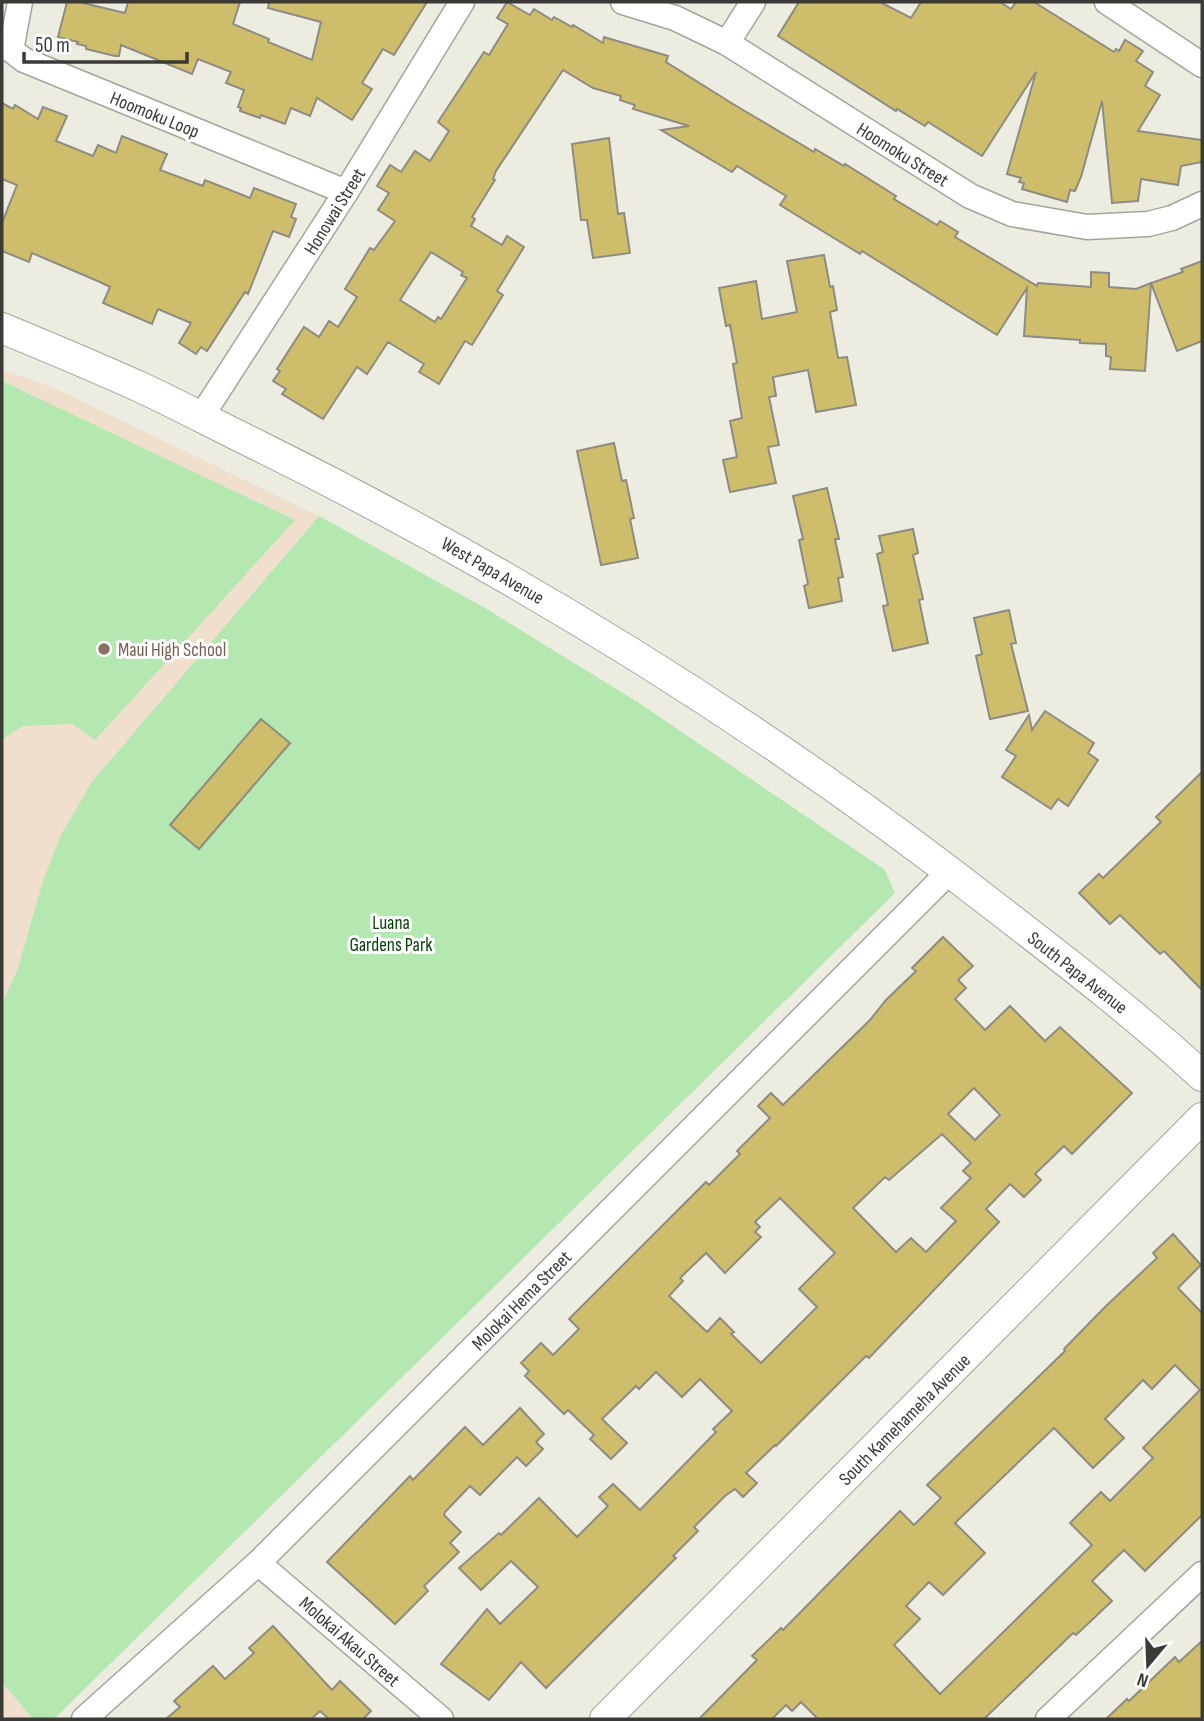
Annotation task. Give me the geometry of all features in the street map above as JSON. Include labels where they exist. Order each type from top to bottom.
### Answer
[{"type":"street","name":"Hoomoku Loop","points":[[20,2],[10,50],[24,60],[346,192]]},
{"type":"street","name":"Honowai Street","points":[[201,417],[346,192],[462,2]]},
{"type":"street","name":"Hoomoku Street","points":[[623,2],[675,18],[727,43],[970,196],[1012,214],[1087,227],[1148,224],[1172,218],[1202,204]]},
{"type":"street","points":[[727,43],[753,2]]},
{"type":"street","points":[[1107,2],[1202,65]]},
{"type":"street","name":"West Papa Avenue","points":[[2,328],[139,387],[384,509],[580,621],[705,698],[800,762],[950,871]]},
{"type":"street","name":"South Papa Avenue","points":[[950,871],[1081,972],[1202,1076]]},
{"type":"street","name":"Molokai Hema Street","points":[[84,1719],[258,1563],[950,871]]},
{"type":"street","name":"South Kamehameha Avenue","points":[[605,1719],[1202,1118]]},
{"type":"street","name":"Molokai Akau Street","points":[[258,1563],[441,1719]]},
{"type":"street","points":[[1048,1719],[1202,1574]]},
{"type":"shaded area","name":"Maui High School","points":[[2,369],[56,389],[319,516],[91,783],[31,921],[17,971],[2,1003]]},
{"type":"shaded area","points":[[2,1682],[33,1719],[2,1719]]},
{"type":"green space","name":"Maui High School","points":[[2,381],[295,520],[95,740],[72,724],[22,726],[2,740]]},
{"type":"green space","name":"Luana Gardens Park","points":[[319,516],[485,608],[639,703],[885,870],[895,893],[54,1719],[33,1719],[2,1682],[2,1003],[17,971],[43,881],[60,837],[91,783]]},
{"type":"building","points":[[67,2],[79,2],[125,13],[128,2],[240,2],[233,24],[312,60],[321,22],[268,8],[269,2],[427,2],[394,55],[383,49],[362,83],[372,89],[352,120],[317,98],[310,116],[291,108],[285,124],[240,111],[241,108],[238,107],[244,90],[226,83],[231,72],[198,59],[192,74],[121,45],[119,56],[115,56],[86,49],[86,46],[77,44],[78,42],[58,37]]},
{"type":"building","points":[[507,2],[530,15],[534,9],[552,20],[554,17],[572,27],[573,25],[603,43],[604,37],[668,56],[666,62],[733,104],[814,152],[815,149],[844,166],[845,164],[896,196],[894,199],[937,225],[940,221],[958,232],[955,237],[1037,286],[1038,283],[1091,287],[1091,272],[1109,273],[1109,287],[1136,289],[1151,283],[1145,371],[1110,369],[1111,357],[1106,356],[1106,344],[1024,336],[1027,288],[997,335],[862,251],[860,254],[780,205],[786,196],[737,166],[732,172],[661,130],[689,126],[633,109],[635,105],[620,100],[621,96],[593,88],[563,70],[496,171],[495,180],[472,217],[475,219],[471,226],[502,245],[507,236],[524,247],[497,291],[503,295],[472,345],[465,341],[439,384],[419,372],[424,364],[388,342],[367,374],[357,367],[323,419],[282,394],[286,389],[273,381],[280,371],[277,369],[304,327],[319,337],[329,321],[338,327],[357,297],[345,289],[370,248],[374,250],[395,221],[378,210],[389,193],[377,186],[390,165],[401,172],[415,151],[430,161],[449,131],[438,122],[484,52],[489,55],[508,24],[497,18]],"holes":[[[431,252],[463,272],[461,275],[467,278],[441,319],[438,317],[435,322],[400,300]]]},
{"type":"building","points":[[799,2],[880,2],[911,18],[921,2],[1000,2],[1011,9],[1016,2],[1034,2],[1114,52],[1116,49],[1119,51],[1125,40],[1143,51],[1136,61],[1153,72],[1145,86],[1160,95],[1138,131],[1202,140],[1202,162],[1181,166],[1178,185],[1141,179],[1138,201],[1112,203],[1102,101],[1081,177],[1075,191],[1070,190],[1067,202],[1022,189],[1024,183],[1019,182],[1021,178],[1007,174],[1036,72],[982,156],[928,122],[925,126],[897,109],[896,111],[778,36]]},
{"type":"building","points":[[2,103],[13,109],[15,105],[38,119],[43,107],[67,116],[56,141],[93,156],[98,145],[116,153],[122,136],[167,154],[160,170],[203,186],[205,180],[250,198],[254,188],[296,204],[291,217],[296,219],[289,237],[273,231],[248,294],[245,292],[207,351],[201,347],[196,354],[179,343],[191,323],[158,309],[152,324],[103,303],[110,287],[100,282],[32,253],[29,262],[2,251],[2,223],[17,185],[2,179]]},
{"type":"building","points":[[609,138],[618,214],[624,213],[630,253],[593,258],[587,220],[581,220],[572,144]]},
{"type":"building","points":[[824,255],[837,310],[830,312],[838,358],[847,357],[856,405],[816,412],[808,370],[773,377],[776,396],[769,397],[779,445],[768,447],[776,483],[730,492],[723,460],[737,457],[730,421],[742,418],[733,364],[737,363],[719,288],[756,281],[762,319],[797,312],[787,261]]},
{"type":"building","points":[[1202,261],[1202,341],[1177,351],[1151,283],[1183,272],[1181,269]]},
{"type":"building","points":[[614,443],[634,518],[630,519],[638,558],[601,565],[577,451]]},
{"type":"building","points":[[827,488],[839,539],[835,539],[843,577],[838,578],[842,601],[809,608],[804,586],[808,584],[799,540],[803,539],[793,496]]},
{"type":"building","points":[[913,529],[918,553],[913,555],[923,599],[919,600],[928,643],[893,651],[883,606],[888,605],[877,554],[883,552],[879,536]]},
{"type":"building","points":[[1009,610],[1016,643],[1011,644],[1028,711],[990,719],[976,656],[982,654],[974,618]]},
{"type":"building","points":[[1045,711],[1094,743],[1088,753],[1098,760],[1068,806],[1058,799],[1051,809],[1002,777],[1016,756],[1006,750],[1029,715],[1032,730]]},
{"type":"building","points":[[261,719],[290,743],[199,849],[170,825]]},
{"type":"building","points":[[1202,772],[1202,990],[1164,951],[1160,954],[1120,915],[1110,924],[1079,893],[1099,874],[1103,878],[1161,822],[1156,817]]},
{"type":"building","points":[[943,937],[973,966],[958,980],[966,988],[955,999],[985,1030],[1010,1006],[1045,1041],[1060,1027],[1132,1093],[1072,1154],[1064,1146],[1035,1174],[1041,1180],[1024,1197],[1010,1184],[986,1209],[999,1222],[869,1358],[866,1356],[746,1473],[757,1483],[743,1497],[735,1489],[725,1496],[694,1527],[698,1531],[673,1556],[676,1558],[546,1688],[521,1662],[489,1700],[441,1664],[487,1609],[500,1624],[538,1587],[511,1561],[481,1590],[459,1568],[499,1533],[501,1535],[539,1498],[577,1537],[608,1506],[599,1497],[613,1484],[640,1510],[716,1432],[713,1429],[732,1411],[700,1379],[682,1397],[656,1372],[639,1389],[636,1386],[602,1419],[627,1443],[611,1459],[590,1439],[594,1435],[568,1410],[564,1414],[525,1376],[529,1371],[521,1363],[541,1343],[553,1355],[579,1329],[569,1319],[706,1182],[709,1185],[740,1154],[737,1151],[770,1118],[758,1106],[771,1093],[783,1105],[870,1020],[916,971],[912,968]],"holes":[[[974,1088],[1000,1115],[975,1140],[948,1114]],[[942,1134],[971,1163],[963,1171],[971,1178],[941,1208],[956,1221],[926,1252],[911,1238],[896,1252],[853,1208],[885,1177],[889,1180]],[[780,1198],[835,1253],[799,1289],[817,1307],[761,1363],[731,1334],[734,1332],[720,1318],[707,1332],[669,1296],[683,1281],[680,1278],[706,1253],[725,1273],[761,1237],[755,1232],[760,1227],[755,1222]]]},
{"type":"building","points":[[1173,1234],[1201,1265],[1178,1288],[1202,1313],[1202,1515],[1145,1571],[1124,1550],[1092,1581],[1112,1601],[1076,1635],[1073,1633],[984,1719],[818,1719],[801,1702],[792,1711],[786,1705],[772,1719],[699,1719],[757,1660],[752,1656],[781,1628],[783,1630],[900,1511],[914,1525],[941,1498],[927,1485],[1157,1258],[1153,1253]],"holes":[[[1175,1365],[1200,1390],[1143,1448],[1153,1458],[1110,1501],[1101,1492],[1070,1523],[1092,1545],[940,1694],[894,1645],[920,1619],[906,1606],[929,1582],[943,1595],[985,1553],[955,1523],[1054,1428],[1093,1468],[1124,1438],[1105,1419],[1143,1380],[1152,1389]]]},
{"type":"building","points":[[520,1408],[544,1434],[536,1442],[543,1449],[526,1466],[517,1457],[480,1495],[470,1486],[445,1512],[444,1515],[461,1532],[450,1543],[459,1552],[424,1586],[428,1591],[395,1624],[327,1562],[410,1476],[413,1480],[465,1427],[483,1445]]},
{"type":"building","points":[[273,1626],[332,1690],[340,1681],[371,1711],[363,1719],[329,1719],[320,1711],[311,1719],[166,1719],[180,1707],[174,1701],[213,1666],[225,1679],[254,1653],[249,1648]]},
{"type":"building","points":[[1202,1641],[1202,1719],[1106,1719],[1175,1657],[1179,1662]]},
{"type":"place","name":"Maui High School","points":[[104,649]]}]
